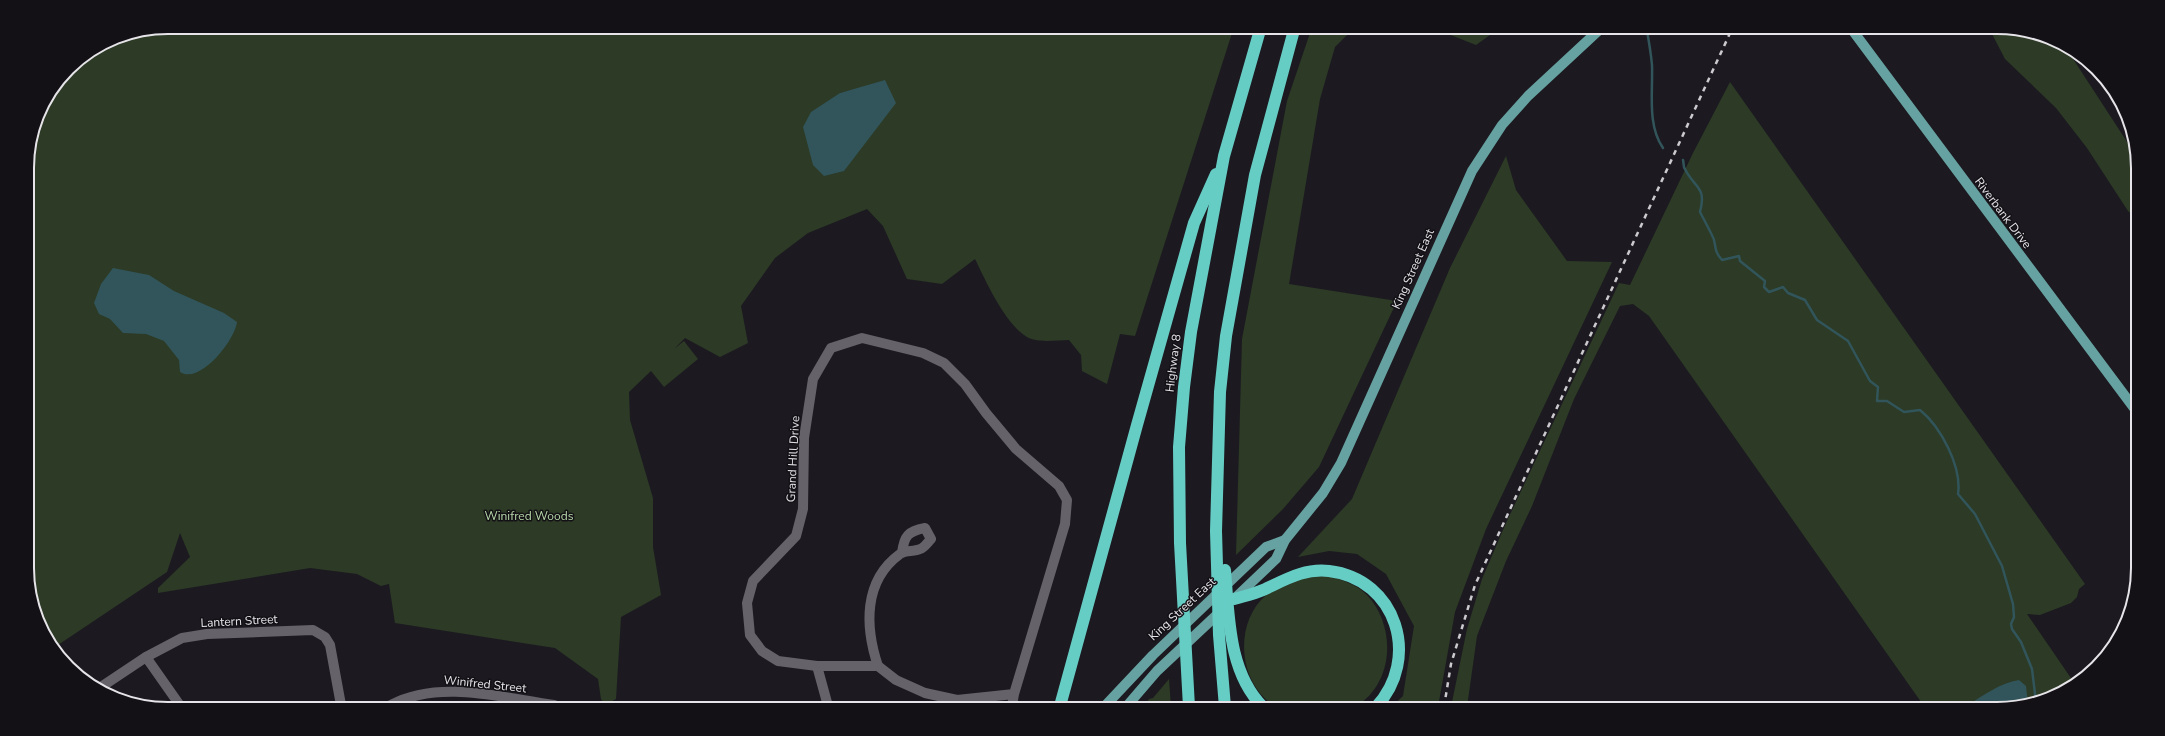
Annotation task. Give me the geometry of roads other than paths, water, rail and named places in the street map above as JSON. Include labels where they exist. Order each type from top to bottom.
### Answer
[{"type":"highway","name":"Highway 8","points":[[1189,702],[1180,543],[1179,447],[1184,387],[1191,332],[1224,156],[1259,34]]},
{"type":"highway","points":[[1225,702],[1219,635],[1216,531],[1220,400],[1226,336],[1255,175],[1293,34]]},
{"type":"highway","points":[[1061,702],[1136,425],[1194,224],[1224,156]]},
{"type":"highway","points":[[1216,531],[1224,551],[1233,647],[1246,682],[1259,702]]},
{"type":"highway","points":[[1234,599],[1262,590],[1296,574],[1313,571],[1328,570],[1342,573],[1366,585],[1384,603],[1393,617],[1400,645],[1396,675],[1391,688],[1380,702]]},
{"type":"main road","name":"King Street East","points":[[1130,702],[1157,671],[1276,559],[1285,540],[1324,492],[1341,463],[1458,198],[1486,146],[1502,125],[1528,96],[1595,34]]},
{"type":"main road","name":"Riverbank Drive","points":[[1855,34],[2131,404]]},
{"type":"main road","name":"King Street East","points":[[1108,702],[1153,655],[1266,547],[1285,540]]},
{"type":"street","name":"Grand Hill Drive","points":[[878,666],[817,666],[778,661],[762,651],[750,635],[747,603],[753,581],[796,536],[803,509],[804,438],[813,379],[831,348],[862,338],[923,353],[944,363],[966,384],[986,413],[1016,449],[1059,486],[1067,500],[1065,524],[1013,702]]},
{"type":"street","points":[[902,553],[884,566],[874,590],[869,614],[871,644],[878,666],[896,680],[925,693],[956,700],[1014,694]]},
{"type":"street","name":"Lantern Street","points":[[104,685],[146,657],[182,638],[207,634],[313,630],[320,633],[330,645],[340,702]]},
{"type":"street","points":[[146,657],[178,702]]},
{"type":"street","points":[[817,666],[827,702]]},
{"type":"street","name":"Winifred Street","points":[[397,702],[423,693],[443,691],[530,702]]},
{"type":"water","points":[[885,80],[896,103],[844,171],[824,176],[813,165],[803,127],[811,112],[840,93]]},
{"type":"water","points":[[113,268],[149,275],[174,291],[224,313],[237,322],[230,339],[215,359],[206,367],[197,372],[188,374],[180,372],[179,360],[164,341],[146,334],[123,333],[110,319],[99,314],[94,303],[101,284]]},
{"type":"water","points":[[2019,680],[2026,686],[2027,698],[2006,702],[1973,702],[1992,690]]},
{"type":"waterway","points":[[1648,34],[1652,65],[1653,119],[1658,139],[1663,148]]},
{"type":"waterway","points":[[1683,160],[1684,168],[1701,192],[1702,203],[1700,212],[1713,238],[1717,253],[1722,260],[1739,256],[1740,261],[1765,281],[1764,287],[1769,292],[1783,287],[1788,293],[1805,300],[1817,320],[1848,341],[1870,381],[1878,387],[1877,401],[1887,401],[1904,412],[1920,410],[1935,426],[1953,460],[1957,472],[1958,494],[1975,514],[2002,566],[2013,604],[2014,617],[2011,624],[2012,629],[2021,642],[2032,669],[2035,696]]},
{"type":"railway","points":[[1445,702],[1451,664],[1475,585],[1730,34]]},
{"type":"park label","name":"Winifred Woods","points":[[529,516]]}]
